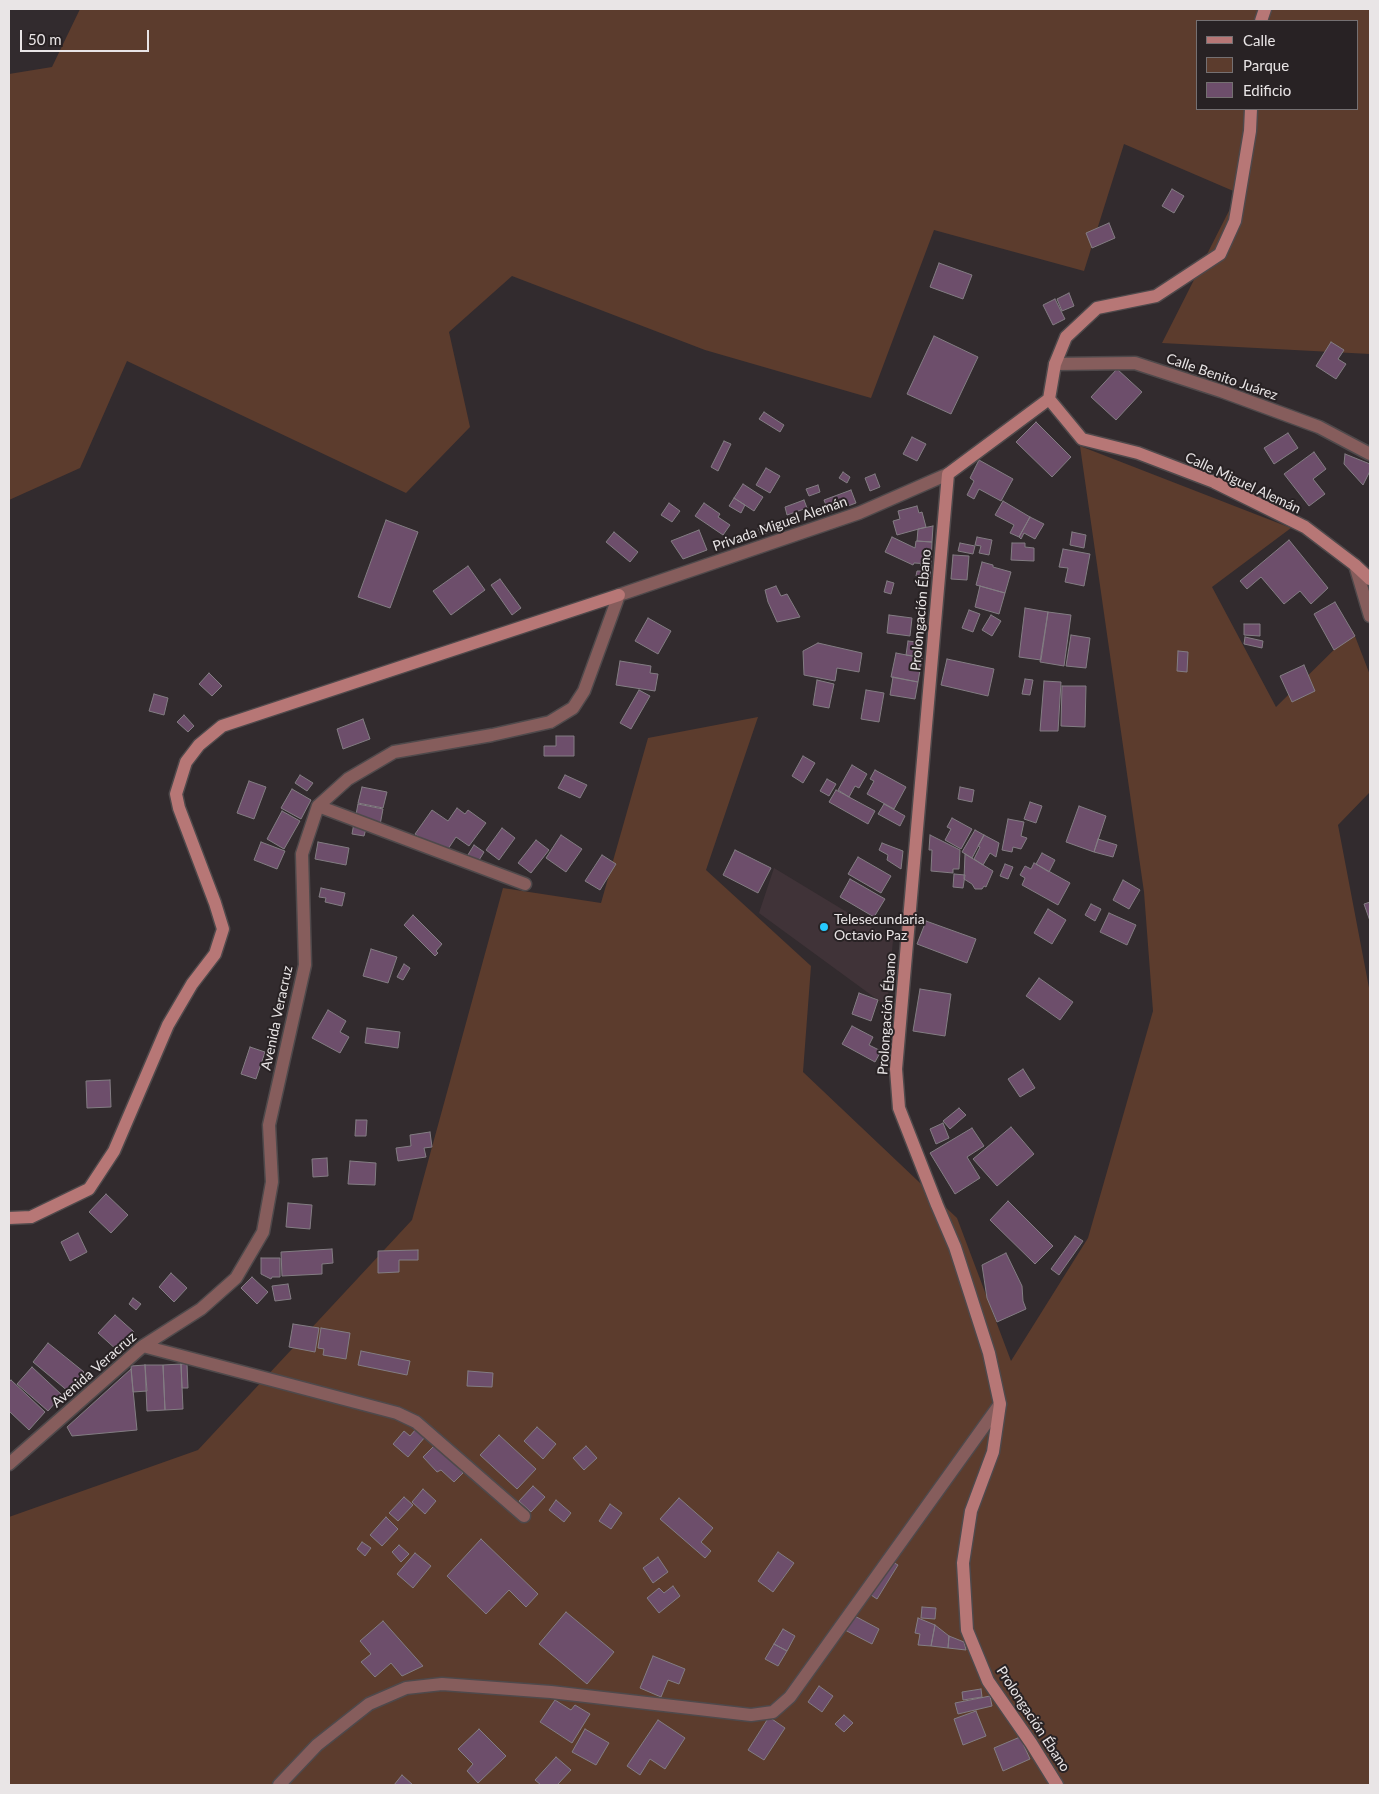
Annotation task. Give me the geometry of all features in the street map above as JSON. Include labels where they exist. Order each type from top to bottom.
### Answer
[{"type":"street","points":[[948,474],[1049,399],[1056,364],[1066,337],[1097,308],[1156,296],[1220,254],[1235,221],[1250,131],[1251,110]]},
{"type":"street","name":"Calle Benito Juárez","points":[[1056,364],[1135,363],[1221,391],[1319,428],[1370,454]]},
{"type":"street","name":"Calle Miguel Alemán","points":[[1049,399],[1082,439],[1138,453],[1214,482],[1305,528],[1370,578]]},
{"type":"street","name":"Privada Miguel Alemán","points":[[619,595],[859,512],[948,474]]},
{"type":"street","name":"Prolongación Ébano","points":[[948,474],[896,1069],[899,1108],[955,1247],[989,1352],[1000,1404],[993,1452],[971,1511],[963,1563],[967,1630],[988,1681],[1031,1743],[1057,1785]]},
{"type":"street","points":[[1355,565],[1370,616]]},
{"type":"street","points":[[9,1218],[31,1218],[89,1189],[114,1151],[168,1025],[192,984],[215,954],[223,929],[179,808],[176,794],[186,762],[199,745],[222,726],[619,595]]},
{"type":"street","name":"Avenida Veracruz","points":[[9,1464],[143,1346],[201,1309],[236,1278],[263,1232],[272,1182],[269,1125],[305,966],[302,854],[318,806],[348,779],[394,752],[492,735],[550,722],[573,708],[584,691],[619,595]]},
{"type":"street","points":[[318,806],[525,884]]},
{"type":"street","points":[[143,1346],[397,1413],[416,1422],[524,1516]]},
{"type":"street","points":[[278,1785],[317,1745],[368,1704],[406,1688],[442,1684],[551,1692],[751,1715],[773,1712],[790,1696],[1000,1404]]},
{"type":"shaded area","name":"Telesecundaria Octavio Paz","points":[[774,868],[893,940],[887,1008],[759,913]]},
{"type":"green space","points":[[80,9],[1370,9],[1370,354],[1162,343],[1238,193],[1124,144],[1084,271],[934,230],[871,398],[705,350],[512,276],[449,332],[470,427],[406,493],[127,361],[80,468],[9,500],[9,74],[52,67]]},
{"type":"green space","points":[[1080,446],[1291,528],[1212,587],[1276,707],[1353,631],[1370,675],[1370,792],[1338,825],[1370,993],[1370,1785],[9,1785],[9,1517],[198,1450],[412,1220],[503,888],[601,903],[648,738],[758,717],[706,870],[811,966],[803,1072],[957,1218],[1011,1361],[1088,1238],[1153,1011],[1144,892]]},
{"type":"building","points":[[1172,189],[1184,196],[1174,213],[1162,206]]},
{"type":"building","points":[[1109,223],[1115,238],[1092,248],[1086,233]]},
{"type":"building","points":[[939,263],[972,275],[963,299],[930,287]]},
{"type":"building","points":[[1069,293],[1074,306],[1062,311],[1057,299]]},
{"type":"building","points":[[1055,299],[1065,319],[1053,325],[1043,305]]},
{"type":"building","points":[[934,336],[978,357],[951,414],[907,394]]},
{"type":"building","points":[[1331,342],[1344,350],[1338,359],[1346,364],[1336,379],[1316,366]]},
{"type":"building","points":[[1117,369],[1142,392],[1116,420],[1091,397]]},
{"type":"building","points":[[764,412],[784,425],[780,432],[759,419]]},
{"type":"building","points":[[1036,422],[1071,457],[1052,477],[1016,442]]},
{"type":"building","points":[[1288,433],[1298,448],[1274,464],[1264,448]]},
{"type":"building","points":[[912,437],[926,444],[917,461],[903,454]]},
{"type":"building","points":[[724,441],[731,444],[718,471],[711,467]]},
{"type":"building","points":[[1314,452],[1326,469],[1313,479],[1325,494],[1309,506],[1284,474]]},
{"type":"building","points":[[1345,454],[1370,464],[1370,471],[1363,485],[1344,464]]},
{"type":"building","points":[[979,460],[1013,479],[1001,501],[979,489],[974,499],[967,495],[974,481],[970,478]]},
{"type":"building","points":[[766,468],[780,476],[770,493],[756,485]]},
{"type":"building","points":[[843,472],[850,477],[847,483],[839,478]]},
{"type":"building","points":[[875,474],[880,487],[870,491],[865,478]]},
{"type":"building","points":[[743,484],[763,497],[754,511],[734,498]]},
{"type":"building","points":[[818,485],[820,492],[809,496],[806,489]]},
{"type":"building","points":[[851,490],[856,503],[829,513],[824,500]]},
{"type":"building","points":[[734,498],[745,505],[741,513],[729,506]]},
{"type":"building","points":[[804,500],[807,508],[787,515],[785,507]]},
{"type":"building","points":[[1003,501],[1030,517],[1019,537],[1010,533],[1014,525],[995,515]]},
{"type":"building","points":[[669,503],[680,511],[672,522],[661,515]]},
{"type":"building","points":[[704,503],[720,514],[718,517],[730,525],[723,535],[695,516]]},
{"type":"building","points":[[917,506],[919,513],[922,512],[926,527],[897,535],[893,521],[900,519],[898,511]]},
{"type":"building","points":[[1030,517],[1044,524],[1035,539],[1024,533],[1021,539],[1019,537]]},
{"type":"building","points":[[386,520],[418,532],[390,608],[358,597]]},
{"type":"building","points":[[767,524],[770,532],[761,535],[758,528]]},
{"type":"building","points":[[933,526],[932,542],[917,541],[918,529]]},
{"type":"building","points":[[699,530],[707,550],[683,559],[671,541]]},
{"type":"building","points":[[614,532],[638,552],[630,562],[606,542]]},
{"type":"building","points":[[1072,532],[1086,535],[1084,548],[1070,545]]},
{"type":"building","points":[[892,537],[915,548],[916,541],[932,542],[931,564],[914,563],[913,565],[885,552]]},
{"type":"building","points":[[977,537],[992,540],[989,555],[979,553],[981,546],[975,545]]},
{"type":"building","points":[[1289,540],[1328,588],[1311,604],[1300,591],[1284,604],[1261,577],[1247,589],[1240,581]]},
{"type":"building","points":[[960,543],[975,546],[973,554],[958,551]]},
{"type":"building","points":[[1012,543],[1025,543],[1025,547],[1034,548],[1034,561],[1011,560]]},
{"type":"building","points":[[1063,549],[1090,554],[1084,586],[1065,582],[1068,568],[1059,567]]},
{"type":"building","points":[[953,555],[969,556],[967,580],[951,579]]},
{"type":"building","points":[[982,562],[1011,572],[1005,593],[976,585]]},
{"type":"building","points":[[921,564],[931,564],[930,577],[916,576],[917,571],[921,571]]},
{"type":"building","points":[[468,566],[485,590],[451,615],[433,591]]},
{"type":"building","points":[[500,579],[521,608],[512,615],[491,585]]},
{"type":"building","points":[[887,581],[894,583],[891,594],[884,592]]},
{"type":"building","points":[[776,586],[781,596],[787,594],[800,617],[777,622],[765,590]]},
{"type":"building","points":[[980,586],[1005,593],[999,614],[975,607]]},
{"type":"building","points":[[1335,602],[1355,636],[1334,650],[1314,614]]},
{"type":"building","points":[[1025,608],[1048,612],[1041,660],[1019,657]]},
{"type":"building","points":[[969,610],[980,614],[973,632],[962,628]]},
{"type":"building","points":[[1048,612],[1071,615],[1064,666],[1040,662]]},
{"type":"building","points":[[889,615],[912,618],[910,636],[887,633]]},
{"type":"building","points":[[991,615],[1001,621],[992,636],[982,630]]},
{"type":"building","points":[[648,618],[671,631],[658,654],[635,641]]},
{"type":"building","points":[[1244,624],[1260,624],[1260,636],[1244,635]]},
{"type":"building","points":[[1071,635],[1090,638],[1086,668],[1066,666]]},
{"type":"building","points":[[1245,637],[1263,641],[1262,648],[1244,644]]},
{"type":"building","points":[[908,641],[916,642],[913,656],[906,655]]},
{"type":"building","points":[[818,643],[862,653],[859,672],[837,668],[835,681],[804,675],[803,651]]},
{"type":"building","points":[[1178,651],[1188,652],[1187,672],[1177,671]]},
{"type":"building","points":[[896,653],[922,658],[918,682],[891,677]]},
{"type":"building","points":[[947,659],[994,669],[988,696],[941,685]]},
{"type":"building","points":[[620,661],[651,666],[650,673],[658,674],[655,691],[616,685]]},
{"type":"building","points":[[1304,665],[1315,691],[1292,702],[1280,676]]},
{"type":"building","points":[[209,673],[222,686],[212,696],[199,684]]},
{"type":"building","points":[[893,677],[918,682],[915,699],[890,695]]},
{"type":"building","points":[[1025,679],[1033,680],[1030,695],[1022,694]]},
{"type":"building","points":[[817,680],[834,684],[829,708],[813,705]]},
{"type":"building","points":[[1044,681],[1061,682],[1058,731],[1040,731]]},
{"type":"building","points":[[1062,686],[1086,686],[1085,727],[1061,726]]},
{"type":"building","points":[[639,690],[650,696],[631,729],[620,723]]},
{"type":"building","points":[[866,690],[884,693],[879,722],[861,719]]},
{"type":"building","points":[[154,694],[168,698],[164,715],[149,711]]},
{"type":"building","points":[[184,715],[194,726],[188,732],[177,722]]},
{"type":"building","points":[[363,719],[370,739],[343,749],[337,729]]},
{"type":"building","points":[[556,736],[574,736],[574,756],[544,756],[544,746],[556,746]]},
{"type":"building","points":[[803,756],[815,763],[803,783],[792,776]]},
{"type":"building","points":[[852,765],[867,774],[859,788],[855,786],[849,797],[838,790]]},
{"type":"building","points":[[875,770],[906,787],[894,809],[867,794],[874,781],[870,779]]},
{"type":"building","points":[[300,775],[313,783],[307,791],[295,783]]},
{"type":"building","points":[[565,775],[587,785],[580,798],[558,788]]},
{"type":"building","points":[[827,779],[836,784],[829,796],[820,791]]},
{"type":"building","points":[[249,781],[266,787],[254,819],[237,813]]},
{"type":"building","points":[[362,787],[387,792],[383,808],[358,803]]},
{"type":"building","points":[[960,787],[974,790],[972,802],[958,799]]},
{"type":"building","points":[[292,789],[311,800],[301,819],[281,808]]},
{"type":"building","points":[[836,790],[875,811],[868,824],[829,802]]},
{"type":"building","points":[[1030,802],[1042,806],[1036,823],[1024,819]]},
{"type":"building","points":[[358,804],[383,809],[380,825],[355,820]]},
{"type":"building","points":[[884,804],[905,816],[900,826],[878,814]]},
{"type":"building","points":[[1079,806],[1106,816],[1094,852],[1066,842]]},
{"type":"building","points":[[457,808],[465,814],[468,810],[486,823],[469,846],[456,837],[444,855],[415,834],[432,810],[448,821]]},
{"type":"building","points":[[282,811],[300,821],[284,849],[267,839]]},
{"type":"building","points":[[952,818],[972,829],[961,849],[945,840],[951,829],[947,827]]},
{"type":"building","points":[[1008,819],[1024,822],[1021,836],[1027,838],[1021,849],[1013,847],[1012,852],[1002,850]]},
{"type":"building","points":[[354,823],[367,825],[364,836],[352,834]]},
{"type":"building","points":[[502,828],[515,838],[499,860],[486,850]]},
{"type":"building","points":[[975,830],[984,835],[972,858],[962,852]]},
{"type":"building","points":[[561,835],[582,849],[566,872],[546,858]]},
{"type":"building","points":[[930,835],[960,850],[959,869],[953,869],[953,873],[931,871],[932,850],[929,850]]},
{"type":"building","points":[[984,835],[999,843],[996,857],[990,853],[983,865],[974,859]]},
{"type":"building","points":[[1098,839],[1117,845],[1113,857],[1094,852]]},
{"type":"building","points":[[536,840],[549,850],[531,873],[518,863]]},
{"type":"building","points":[[261,842],[285,851],[277,869],[254,860]]},
{"type":"building","points":[[318,842],[349,848],[346,865],[315,859]]},
{"type":"building","points":[[882,843],[903,851],[901,869],[887,860],[888,855],[879,850]]},
{"type":"building","points":[[474,845],[484,852],[476,865],[466,858]]},
{"type":"building","points":[[735,850],[771,868],[758,893],[723,875]]},
{"type":"building","points":[[1042,853],[1055,860],[1049,872],[1036,864]]},
{"type":"building","points":[[965,854],[993,871],[986,887],[975,889],[972,884],[964,879]]},
{"type":"building","points":[[602,855],[616,864],[600,890],[585,881]]},
{"type":"building","points":[[858,857],[891,876],[881,893],[848,874]]},
{"type":"building","points":[[1034,863],[1070,883],[1058,905],[1022,885],[1025,878],[1020,875],[1025,866],[1031,869]]},
{"type":"building","points":[[1005,864],[1013,867],[1008,879],[1000,876]]},
{"type":"building","points":[[954,874],[965,875],[963,888],[953,887]]},
{"type":"building","points":[[850,879],[885,899],[874,917],[840,897]]},
{"type":"building","points":[[1123,880],[1140,890],[1129,909],[1113,900]]},
{"type":"building","points":[[321,888],[345,893],[342,906],[325,902],[326,898],[319,897]]},
{"type":"building","points":[[1370,902],[1370,921],[1364,904]]},
{"type":"building","points":[[1091,904],[1101,909],[1095,921],[1085,915]]},
{"type":"building","points":[[1048,909],[1066,920],[1052,944],[1034,933]]},
{"type":"building","points":[[1109,913],[1136,925],[1127,945],[1100,932]]},
{"type":"building","points":[[413,915],[442,944],[436,951],[438,953],[435,956],[404,925]]},
{"type":"building","points":[[926,921],[976,939],[967,963],[917,944]]},
{"type":"building","points":[[371,949],[397,957],[388,983],[363,976]]},
{"type":"building","points":[[404,964],[410,968],[403,980],[397,977]]},
{"type":"building","points":[[1039,978],[1073,1002],[1060,1020],[1026,996]]},
{"type":"building","points":[[920,989],[951,994],[945,1036],[913,1031]]},
{"type":"building","points":[[859,993],[878,1000],[871,1021],[852,1014]]},
{"type":"building","points":[[328,1010],[346,1021],[340,1032],[349,1037],[340,1053],[312,1038]]},
{"type":"building","points":[[852,1026],[873,1037],[869,1045],[881,1051],[875,1062],[842,1044]]},
{"type":"building","points":[[367,1028],[400,1032],[398,1048],[365,1043]]},
{"type":"building","points":[[250,1047],[265,1052],[256,1079],[241,1074]]},
{"type":"building","points":[[1023,1069],[1035,1088],[1020,1097],[1008,1079]]},
{"type":"building","points":[[110,1080],[111,1107],[87,1108],[86,1081]]},
{"type":"building","points":[[959,1108],[966,1115],[950,1129],[943,1121]]},
{"type":"building","points":[[356,1120],[367,1120],[366,1136],[355,1136]]},
{"type":"building","points":[[943,1123],[949,1138],[936,1144],[930,1129]]},
{"type":"building","points":[[1011,1127],[1034,1154],[997,1186],[973,1159]]},
{"type":"building","points":[[972,1128],[984,1146],[967,1157],[980,1178],[955,1194],[930,1153]]},
{"type":"building","points":[[430,1132],[432,1147],[424,1148],[426,1157],[398,1161],[396,1148],[411,1146],[410,1135]]},
{"type":"building","points":[[327,1158],[328,1176],[313,1177],[312,1159]]},
{"type":"building","points":[[350,1161],[376,1163],[375,1185],[348,1184]]},
{"type":"building","points":[[106,1194],[128,1215],[111,1233],[89,1212]]},
{"type":"building","points":[[1008,1201],[1053,1246],[1035,1264],[990,1220]]},
{"type":"building","points":[[288,1203],[312,1205],[310,1229],[286,1227]]},
{"type":"building","points":[[78,1233],[87,1252],[70,1261],[61,1242]]},
{"type":"building","points":[[1075,1236],[1083,1241],[1059,1275],[1051,1269]]},
{"type":"building","points":[[332,1249],[333,1263],[322,1264],[322,1274],[282,1276],[281,1252]]},
{"type":"building","points":[[418,1250],[418,1260],[399,1260],[399,1272],[378,1273],[378,1251]]},
{"type":"building","points":[[1006,1253],[1022,1286],[1023,1301],[1026,1309],[997,1322],[987,1298],[982,1265]]},
{"type":"building","points":[[261,1258],[280,1258],[280,1277],[272,1277],[271,1279],[261,1274]]},
{"type":"building","points":[[171,1273],[187,1288],[174,1302],[159,1287]]},
{"type":"building","points":[[252,1277],[268,1292],[257,1304],[241,1288]]},
{"type":"building","points":[[288,1284],[291,1299],[275,1301],[272,1286]]},
{"type":"building","points":[[133,1298],[141,1304],[136,1310],[129,1304]]},
{"type":"building","points":[[115,1315],[134,1332],[118,1351],[98,1333]]},
{"type":"building","points":[[293,1324],[319,1328],[315,1352],[289,1347]]},
{"type":"building","points":[[321,1328],[350,1333],[346,1359],[323,1355],[324,1349],[318,1348]]},
{"type":"building","points":[[48,1343],[84,1372],[69,1392],[33,1362]]},
{"type":"building","points":[[361,1351],[410,1361],[407,1375],[358,1365]]},
{"type":"building","points":[[181,1364],[183,1409],[165,1410],[163,1365]]},
{"type":"building","points":[[181,1364],[187,1364],[188,1388],[182,1388]]},
{"type":"building","points":[[145,1365],[147,1391],[133,1392],[131,1366]]},
{"type":"building","points":[[145,1365],[163,1365],[165,1410],[147,1411]]},
{"type":"building","points":[[32,1367],[62,1395],[48,1411],[17,1384]]},
{"type":"building","points":[[131,1369],[137,1430],[72,1436],[67,1427]]},
{"type":"building","points":[[468,1371],[493,1373],[492,1387],[467,1386]]},
{"type":"building","points":[[11,1380],[45,1412],[29,1430],[9,1411],[9,1382]]},
{"type":"building","points":[[537,1427],[556,1444],[543,1459],[524,1441]]},
{"type":"building","points":[[416,1429],[425,1437],[408,1457],[393,1444],[404,1431],[410,1436]]},
{"type":"building","points":[[499,1435],[536,1469],[517,1489],[480,1455]]},
{"type":"building","points":[[435,1445],[463,1473],[454,1482],[441,1470],[437,1472],[423,1457]]},
{"type":"building","points":[[586,1446],[597,1458],[584,1470],[573,1458]]},
{"type":"building","points":[[533,1486],[545,1497],[531,1512],[519,1501]]},
{"type":"building","points":[[423,1489],[436,1501],[425,1514],[412,1502]]},
{"type":"building","points":[[404,1497],[413,1505],[398,1521],[389,1513]]},
{"type":"building","points":[[679,1498],[713,1528],[701,1542],[711,1551],[705,1558],[660,1519]]},
{"type":"building","points":[[556,1500],[571,1513],[564,1522],[549,1510]]},
{"type":"building","points":[[610,1504],[622,1513],[611,1529],[599,1521]]},
{"type":"building","points":[[386,1517],[398,1529],[382,1546],[370,1535]]},
{"type":"building","points":[[481,1539],[538,1594],[526,1607],[509,1590],[486,1614],[447,1576]]},
{"type":"building","points":[[362,1542],[371,1548],[365,1556],[357,1549]]},
{"type":"building","points":[[399,1545],[409,1554],[401,1562],[392,1552]]},
{"type":"building","points":[[778,1552],[794,1563],[773,1592],[758,1581]]},
{"type":"building","points":[[415,1553],[431,1566],[413,1588],[397,1574]]},
{"type":"building","points":[[658,1557],[668,1572],[653,1583],[643,1568]]},
{"type":"building","points":[[889,1560],[898,1565],[877,1599],[868,1593]]},
{"type":"building","points":[[673,1586],[680,1596],[659,1613],[647,1598],[659,1588],[664,1593]]},
{"type":"building","points":[[922,1607],[936,1608],[935,1619],[921,1618]]},
{"type":"building","points":[[566,1612],[614,1652],[587,1684],[539,1644]]},
{"type":"building","points":[[851,1614],[879,1629],[872,1644],[843,1629]]},
{"type":"building","points":[[918,1618],[935,1625],[931,1646],[918,1645],[920,1634],[915,1633]]},
{"type":"building","points":[[383,1621],[423,1666],[402,1676],[391,1663],[375,1677],[361,1662],[371,1654],[360,1641]]},
{"type":"building","points":[[935,1625],[949,1636],[948,1648],[931,1646]]},
{"type":"building","points":[[783,1629],[795,1636],[787,1651],[774,1644]]},
{"type":"building","points":[[949,1636],[964,1642],[966,1650],[948,1648]]},
{"type":"building","points":[[774,1644],[787,1651],[778,1666],[765,1659]]},
{"type":"building","points":[[653,1656],[685,1669],[679,1684],[668,1680],[661,1697],[640,1688]]},
{"type":"building","points":[[819,1686],[833,1696],[822,1712],[808,1702]]},
{"type":"building","points":[[981,1689],[982,1697],[963,1700],[962,1692]]},
{"type":"building","points":[[990,1696],[992,1706],[958,1714],[955,1703]]},
{"type":"building","points":[[555,1700],[571,1710],[575,1705],[590,1714],[572,1743],[540,1722]]},
{"type":"building","points":[[976,1711],[986,1736],[963,1745],[954,1719]]},
{"type":"building","points":[[844,1715],[853,1723],[844,1732],[835,1724]]},
{"type":"building","points":[[769,1717],[785,1728],[764,1760],[748,1750]]},
{"type":"building","points":[[658,1720],[685,1738],[665,1769],[650,1759],[640,1775],[627,1766]]},
{"type":"building","points":[[479,1729],[506,1756],[478,1783],[467,1771],[473,1764],[458,1749]]},
{"type":"building","points":[[585,1729],[609,1743],[596,1765],[572,1752]]},
{"type":"building","points":[[1020,1737],[1030,1759],[1003,1771],[994,1748]]},
{"type":"building","points":[[556,1757],[571,1770],[558,1784],[560,1785],[541,1785],[535,1780]]},
{"type":"building","points":[[402,1775],[413,1785],[394,1785]]},
{"type":"place","name":"Telesecundaria Octavio Paz","points":[[824,927]]}]
